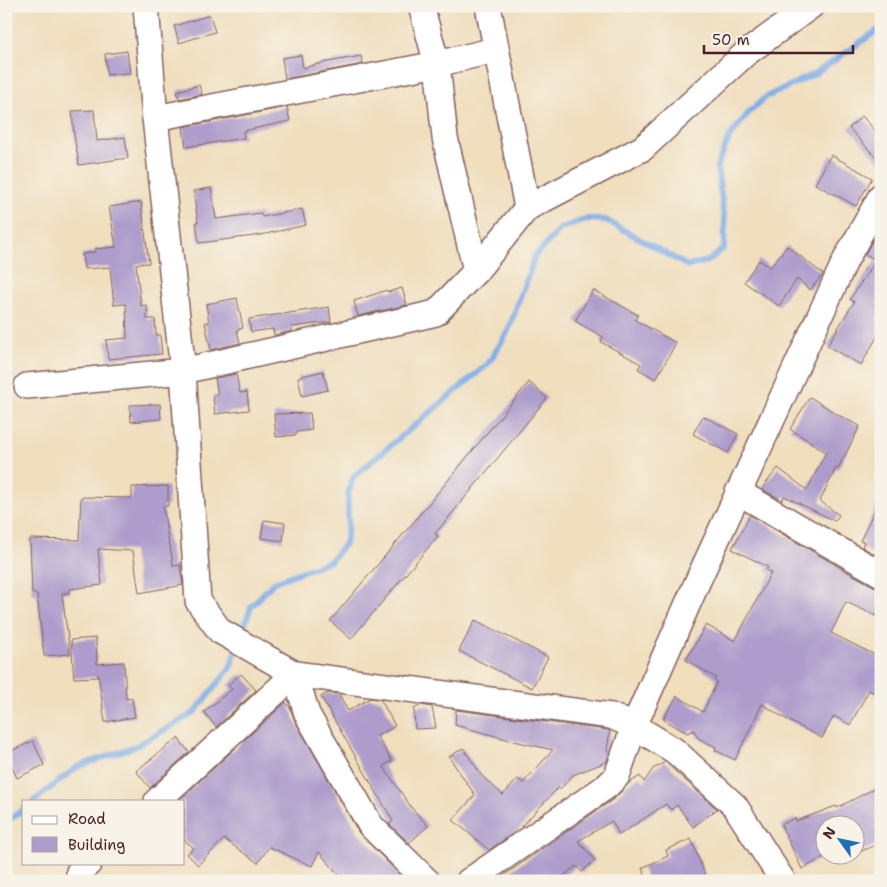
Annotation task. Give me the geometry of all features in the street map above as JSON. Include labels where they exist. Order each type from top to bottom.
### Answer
[{"type":"street","points":[[146,6],[154,118],[183,371],[198,601],[220,631],[295,674],[611,716],[634,726],[675,751],[735,806],[783,881]]},
{"type":"street","points":[[420,6],[437,64],[446,138],[476,270]]},
{"type":"street","points":[[488,6],[527,208]]},
{"type":"street","points":[[27,386],[183,371],[436,314],[476,270],[527,208],[644,148],[745,54],[811,6]]},
{"type":"street","points":[[154,118],[437,64],[495,50]]},
{"type":"street","points":[[469,881],[607,786],[618,776],[634,726],[738,492],[846,259],[881,196]]},
{"type":"street","points":[[738,492],[881,574]]},
{"type":"street","points":[[158,800],[295,674]]},
{"type":"street","points":[[295,674],[307,714],[371,826],[427,881]]},
{"type":"street","points":[[81,881],[79,872],[87,864]]},
{"type":"building","points":[[210,15],[215,32],[179,43],[174,26]]},
{"type":"building","points":[[127,51],[130,73],[107,75],[105,54]]},
{"type":"building","points":[[301,55],[303,68],[361,56],[363,64],[285,79],[282,58]]},
{"type":"building","points":[[199,85],[202,94],[179,99],[177,91]]},
{"type":"building","points":[[287,107],[290,121],[243,131],[244,138],[186,147],[183,127]]},
{"type":"building","points":[[94,110],[97,141],[125,137],[128,158],[79,165],[72,111]]},
{"type":"building","points":[[862,116],[881,137],[881,163],[849,128]]},
{"type":"building","points":[[831,155],[872,178],[856,206],[815,184]]},
{"type":"building","points":[[211,188],[216,219],[261,213],[262,217],[302,209],[306,225],[261,235],[199,243],[193,191]]},
{"type":"building","points":[[141,202],[149,263],[136,264],[141,306],[147,305],[147,319],[155,319],[156,335],[160,335],[162,354],[108,359],[106,340],[127,338],[126,304],[114,305],[110,267],[84,269],[82,254],[95,252],[95,249],[116,247],[109,207]]},
{"type":"building","points":[[881,226],[881,330],[861,365],[827,346],[854,302],[850,299],[876,260],[865,254]]},
{"type":"building","points":[[787,246],[823,274],[810,290],[797,279],[779,306],[744,282],[759,260],[770,267]]},
{"type":"building","points":[[402,288],[407,305],[358,316],[354,301],[387,290],[388,292]]},
{"type":"building","points":[[593,290],[638,315],[635,320],[676,343],[656,379],[638,369],[641,364],[601,342],[603,337],[575,321]]},
{"type":"building","points":[[237,298],[243,328],[237,330],[240,343],[211,350],[205,323],[209,322],[206,304]]},
{"type":"building","points":[[329,307],[331,322],[292,327],[292,331],[274,335],[273,329],[251,332],[249,319]]},
{"type":"building","points":[[323,371],[328,390],[302,396],[298,377]]},
{"type":"building","points":[[236,374],[240,393],[247,392],[249,410],[215,414],[213,396],[218,395],[215,378]]},
{"type":"building","points":[[529,382],[547,398],[435,534],[438,536],[351,639],[330,621]]},
{"type":"building","points":[[810,397],[860,426],[820,501],[839,515],[835,521],[784,496],[782,500],[763,490],[763,487],[778,468],[807,490],[826,452],[790,429]]},
{"type":"building","points":[[160,404],[161,419],[131,422],[130,405]]},
{"type":"building","points":[[310,413],[312,430],[296,432],[296,435],[276,437],[274,414]]},
{"type":"building","points":[[703,416],[738,434],[728,453],[693,434]]},
{"type":"building","points":[[168,486],[168,506],[163,506],[173,566],[180,565],[183,585],[139,593],[133,551],[98,549],[102,585],[70,589],[70,593],[62,593],[70,654],[44,656],[37,594],[32,594],[30,539],[79,540],[81,497],[132,498],[132,487]]},
{"type":"building","points":[[881,496],[881,550],[878,549],[876,555],[862,547],[864,542],[860,541]]},
{"type":"building","points":[[750,515],[881,590],[881,618],[846,602],[831,633],[881,658],[881,696],[869,690],[850,725],[834,716],[822,738],[762,704],[735,760],[715,750],[716,747],[698,738],[694,730],[687,733],[663,719],[677,696],[703,712],[717,682],[714,680],[716,678],[686,660],[706,625],[735,641],[771,573],[766,570],[768,567],[732,549]]},
{"type":"building","points":[[264,520],[285,523],[283,541],[261,538]]},
{"type":"building","points":[[475,620],[548,657],[532,688],[459,651]]},
{"type":"building","points":[[96,638],[97,664],[124,662],[126,699],[132,698],[135,717],[105,722],[98,674],[98,677],[74,678],[71,640]]},
{"type":"building","points":[[241,674],[256,690],[216,727],[204,712],[232,689],[228,685]]},
{"type":"building","points":[[328,693],[339,694],[348,711],[370,698],[381,700],[395,726],[377,736],[392,761],[383,766],[411,807],[428,826],[409,843],[389,824],[393,821],[321,697]]},
{"type":"building","points":[[286,702],[359,833],[406,881],[344,881],[319,852],[312,866],[269,847],[258,863],[224,839],[198,865],[187,854],[194,848],[185,841],[185,800],[179,800]]},
{"type":"building","points":[[421,705],[432,707],[436,728],[415,729],[414,709]]},
{"type":"building","points":[[456,710],[607,730],[610,731],[607,750],[609,755],[606,762],[573,775],[518,830],[489,850],[453,820],[475,795],[449,757],[463,748],[482,776],[503,795],[518,779],[523,783],[553,750],[455,725]]},
{"type":"building","points":[[178,738],[189,752],[150,788],[136,771]]},
{"type":"building","points":[[33,741],[44,765],[17,778],[6,753]]},
{"type":"building","points":[[665,762],[717,809],[693,827],[677,805],[671,810],[666,804],[619,835],[612,821],[578,841],[595,860],[582,872],[576,866],[557,881],[496,881],[615,798],[629,783],[640,776],[644,782],[653,769]]},
{"type":"building","points":[[881,785],[881,843],[864,850],[864,814],[815,814],[836,806],[837,808]]},
{"type":"building","points":[[814,814],[814,862],[802,869],[781,825],[795,818],[796,821]]},
{"type":"building","points":[[691,839],[705,875],[691,881],[648,881],[642,868],[668,856],[666,850]]},
{"type":"waterway","points":[[240,638],[251,607],[274,582],[330,561],[345,544],[348,527],[348,494],[353,477],[488,364],[508,331],[535,256],[561,228],[586,219],[606,220],[688,266],[708,261],[724,248],[725,223],[717,166],[730,136],[749,112],[766,97],[816,73],[881,28]]},
{"type":"waterway","points":[[35,800],[77,767],[136,746],[194,713],[230,668],[237,647]]},
{"type":"waterway","points":[[6,822],[22,810]]}]
